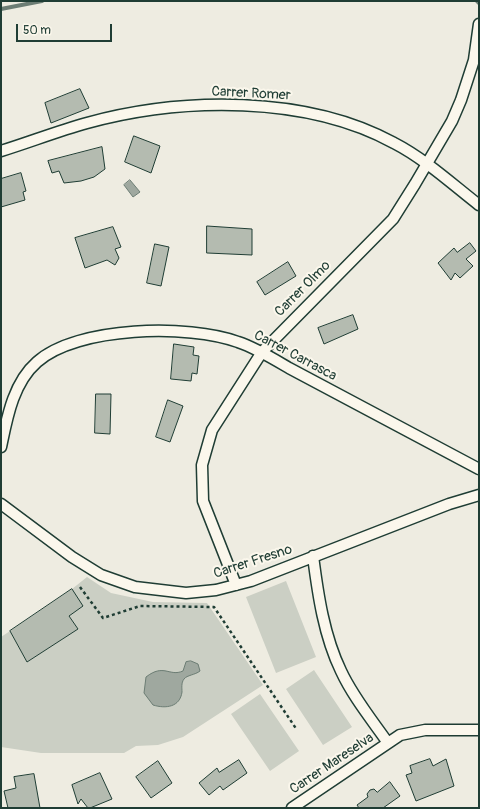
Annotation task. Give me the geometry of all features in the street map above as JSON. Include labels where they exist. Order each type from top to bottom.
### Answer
[{"type":"street","name":"Carrer Olmo","points":[[236,585],[203,501],[202,465],[212,430],[262,352],[393,219],[452,121],[461,100],[474,60],[479,24]]},
{"type":"street","name":"Carrer Romer","points":[[1,151],[87,123],[159,108],[227,104],[310,112],[364,128],[395,143],[426,163],[479,205]]},
{"type":"street","name":"Carrer Carrasca","points":[[1,447],[8,413],[21,381],[36,363],[51,352],[68,344],[112,335],[184,330],[237,341],[262,352],[289,368],[479,469]]},
{"type":"street","name":"Carrer Fresno","points":[[1,504],[86,567],[125,585],[152,590],[186,593],[216,590],[277,572],[313,556],[479,494]]},
{"type":"street","name":"Carrer Mareselva","points":[[313,556],[320,605],[329,639],[339,666],[364,708],[388,743]]},
{"type":"street","name":"Carrer Mareselva","points":[[292,808],[400,735],[425,730],[479,730]]},
{"type":"path","points":[[80,587],[103,618],[140,606],[214,608],[297,730]]},
{"type":"shaded area","points":[[130,180],[140,192],[133,197],[124,185]]},
{"type":"shaded area","points":[[87,577],[111,593],[153,602],[207,603],[263,685],[183,737],[158,745],[136,746],[124,753],[41,753],[1,747],[1,637],[10,631],[27,662],[78,629],[69,616],[82,606],[72,589]]},
{"type":"shaded area","points":[[286,581],[316,657],[276,673],[246,597]]},
{"type":"shaded area","points":[[191,661],[198,664],[200,671],[184,679],[181,697],[178,701],[172,706],[167,707],[153,705],[144,693],[146,677],[157,671],[183,671],[186,662]]},
{"type":"shaded area","points":[[314,670],[352,727],[323,745],[286,689]]},
{"type":"shaded area","points":[[260,694],[299,751],[270,771],[231,714]]},
{"type":"building","points":[[80,89],[89,108],[51,123],[45,103]]},
{"type":"building","points":[[134,136],[160,146],[151,173],[125,162]]},
{"type":"building","points":[[102,147],[105,169],[94,177],[81,181],[64,183],[59,171],[52,173],[48,161]]},
{"type":"building","points":[[21,173],[26,191],[23,192],[25,200],[1,207],[1,179]]},
{"type":"building","points":[[207,226],[252,229],[252,255],[207,253]]},
{"type":"building","points":[[113,227],[121,247],[115,249],[119,258],[115,265],[107,260],[85,268],[75,238]]},
{"type":"building","points":[[470,243],[476,251],[466,259],[473,266],[460,278],[455,273],[451,280],[438,263],[454,248],[457,252]]},
{"type":"building","points":[[155,244],[169,247],[161,286],[147,283]]},
{"type":"building","points":[[288,262],[296,276],[265,295],[257,282]]},
{"type":"building","points":[[353,315],[358,329],[324,344],[318,328]]},
{"type":"building","points":[[174,344],[194,347],[193,355],[199,356],[197,374],[192,373],[191,381],[171,379]]},
{"type":"building","points":[[96,394],[111,394],[110,434],[95,433]]},
{"type":"building","points":[[168,400],[183,406],[170,442],[156,437]]},
{"type":"building","points":[[72,589],[83,606],[69,616],[78,629],[27,662],[10,631]]},
{"type":"building","points":[[430,759],[433,766],[446,759],[454,786],[416,801],[406,775],[412,773],[410,766]]},
{"type":"building","points":[[239,760],[247,773],[223,790],[220,786],[209,795],[199,783],[217,768],[219,772]]},
{"type":"building","points":[[158,761],[172,783],[151,798],[136,777]]},
{"type":"building","points":[[100,773],[112,799],[90,808],[88,808],[81,799],[78,804],[72,785]]},
{"type":"building","points":[[34,774],[40,808],[8,808],[4,791],[16,788],[14,777]]},
{"type":"building","points":[[390,782],[400,796],[383,808],[359,808],[357,805],[368,797],[367,794],[370,790],[374,789],[377,792]]},
{"type":"waterway","points":[[1,9],[42,1]]}]
